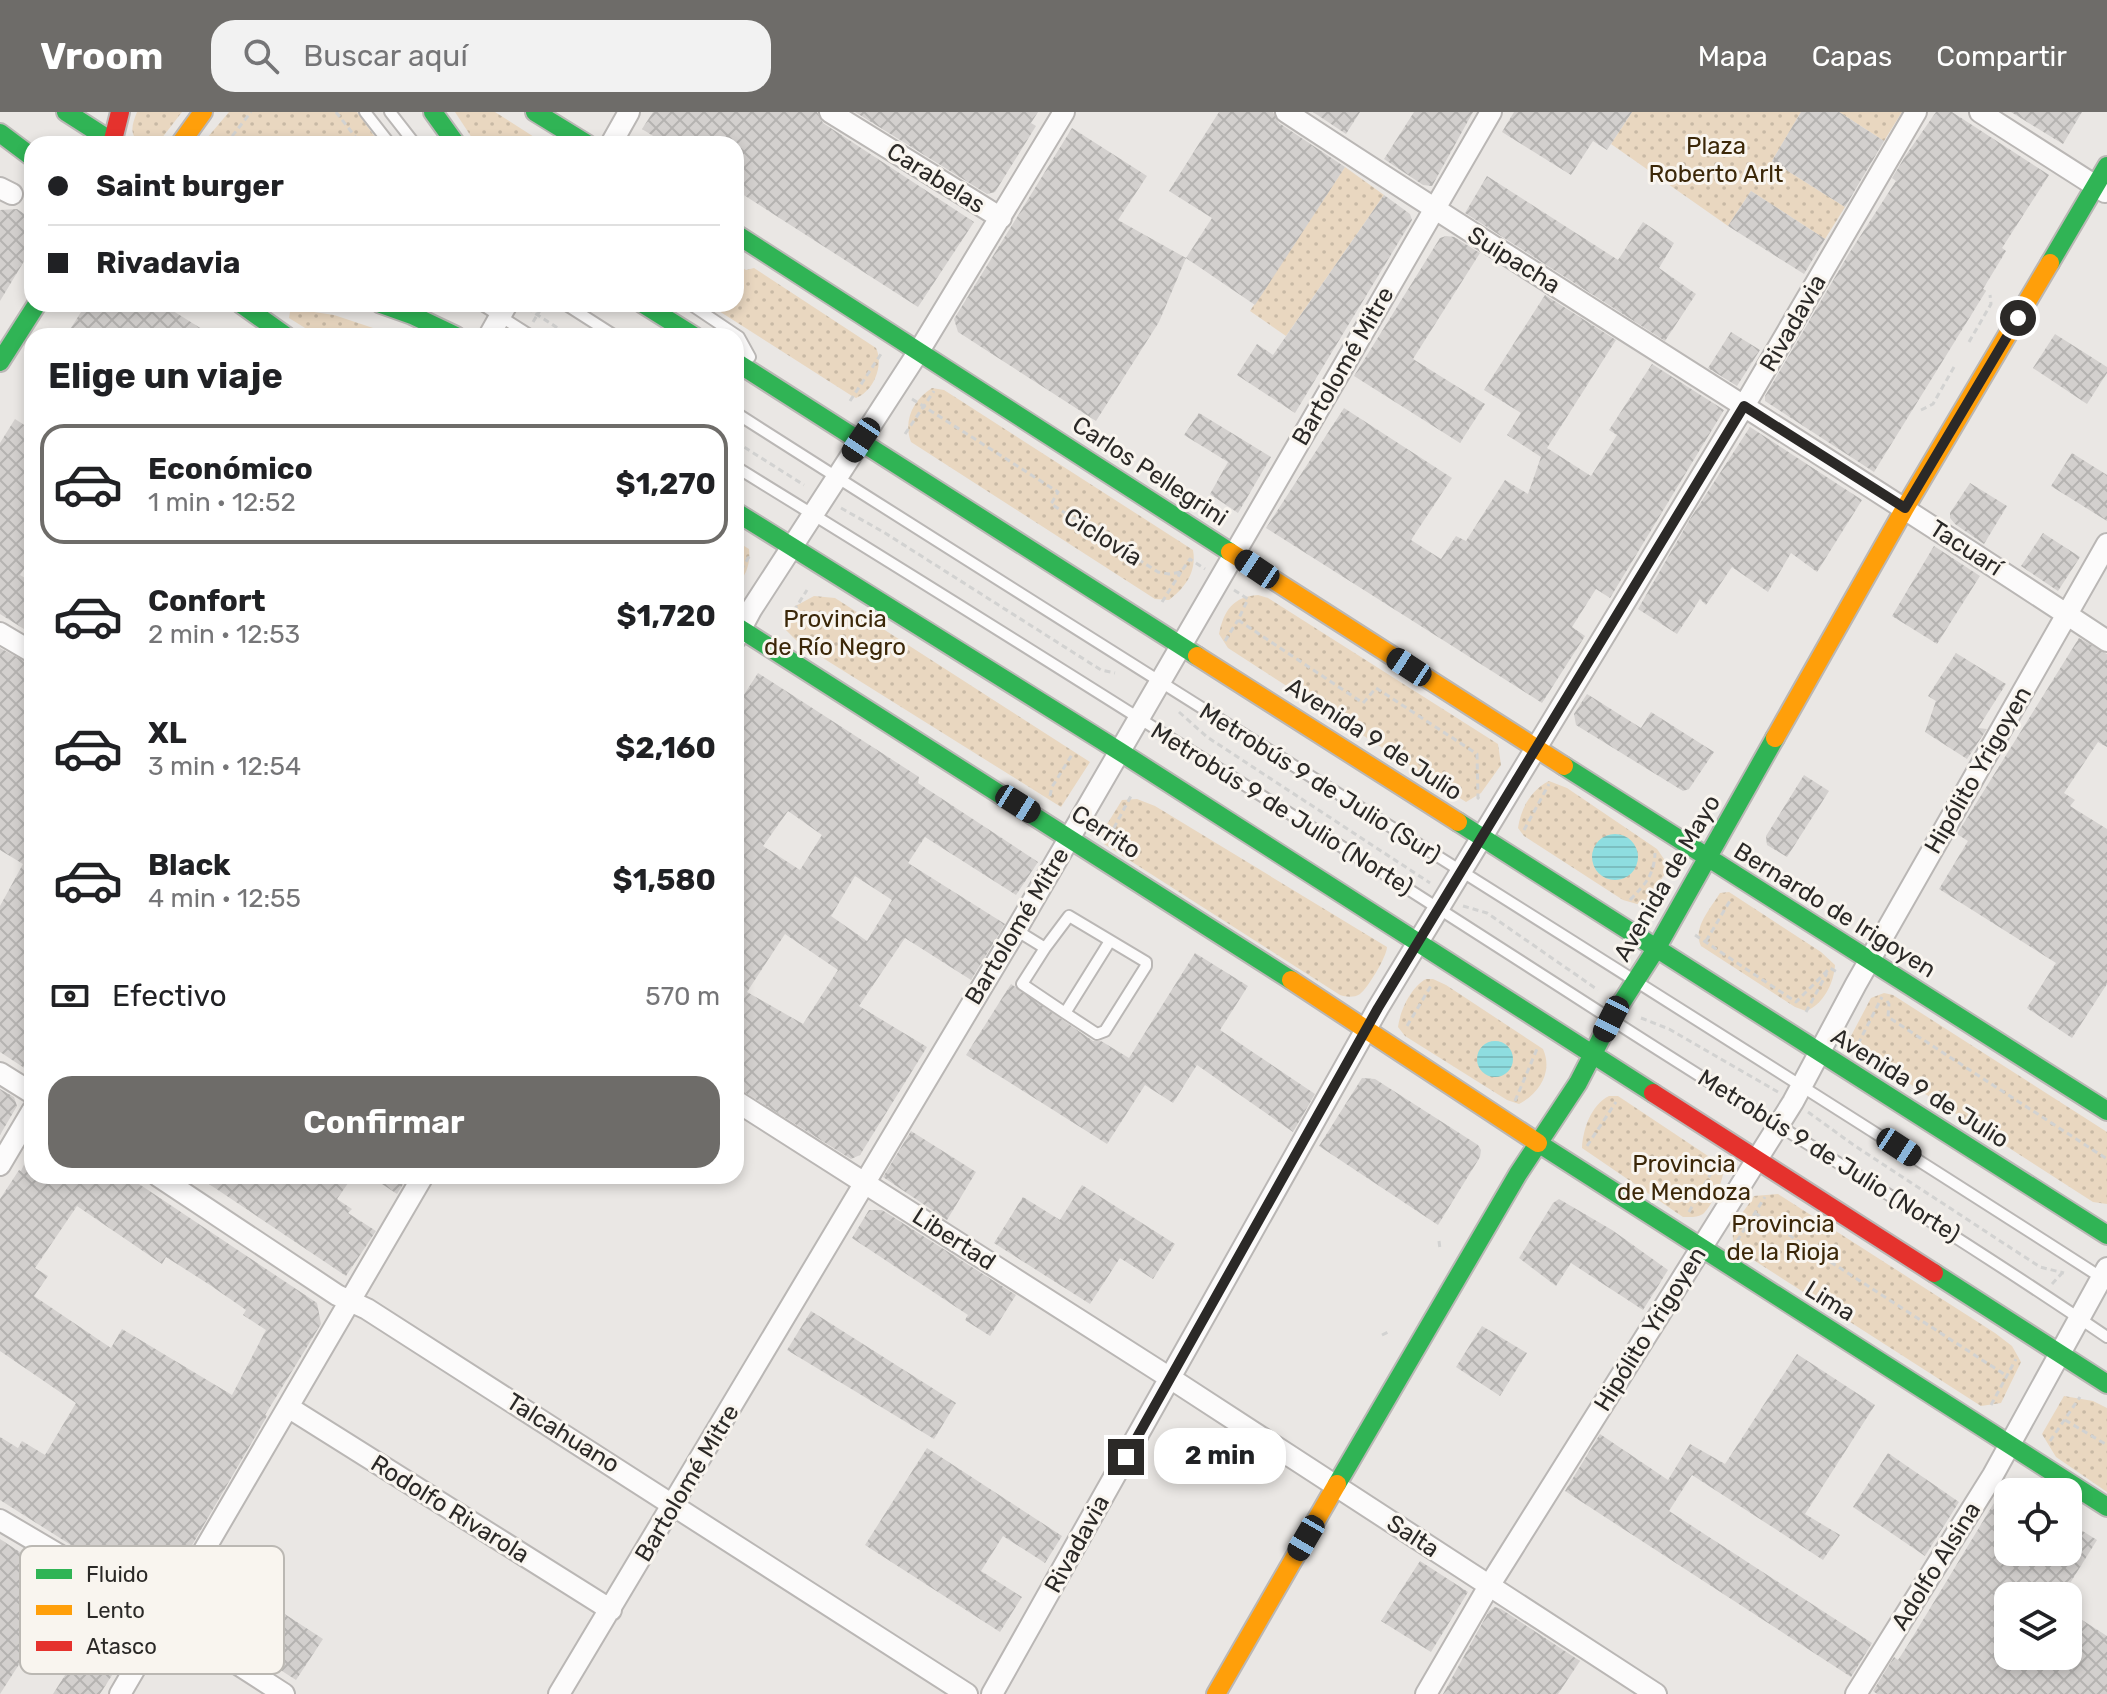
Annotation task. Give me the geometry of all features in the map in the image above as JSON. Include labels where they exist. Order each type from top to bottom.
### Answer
[{"type":"main road","points":[[66,112],[102,136]]},
{"type":"main road","points":[[115,136],[120,112]]},
{"type":"main road","points":[[433,112],[450,136]]},
{"type":"main road","points":[[535,112],[574,136]]},
{"type":"main road","points":[[186,136],[199,118]]},
{"type":"main road","points":[[2,137],[24,152]]},
{"type":"main road","name":"Avenida de Mayo","points":[[1216,1694],[1518,1174],[1540,1145],[1656,949],[1905,508],[2101,190],[2107,166]]},
{"type":"main road","name":"Carlos Pellegrini","points":[[744,239],[1536,749]]},
{"type":"main road","points":[[0,362],[32,312]]},
{"type":"main road","points":[[252,312],[275,328]]},
{"type":"main road","points":[[404,312],[439,328]]},
{"type":"main road","points":[[656,312],[681,328]]},
{"type":"main road","name":"Avenida 9 de Julio","points":[[744,367],[2107,1235]]},
{"type":"main road","points":[[744,517],[1119,751],[2107,1384]]},
{"type":"main road","name":"Cerrito","points":[[744,635],[1070,838],[1367,1029]]},
{"type":"main road","name":"Bernardo de Irigoyen","points":[[1536,749],[2107,1111]]},
{"type":"main road","name":"Lima","points":[[1367,1029],[1540,1145],[2107,1507]]},
{"type":"street","points":[[616,136],[629,112]]},
{"type":"street","name":"Carabelas","points":[[830,112],[1001,218]]},
{"type":"street","points":[[744,621],[919,351],[1064,112]]},
{"type":"street","name":"Suipacha","points":[[1286,112],[1744,406]]},
{"type":"street","name":"Bartolomé Mitre","points":[[559,1694],[1016,930],[1491,112]]},
{"type":"street","name":"Rivadavia","points":[[992,1694],[1367,1029],[1744,406],[1916,112]]},
{"type":"street","points":[[1980,112],[2101,190]]},
{"type":"street","name":"Tacuarí","points":[[1744,406],[2107,641]]},
{"type":"street","name":"Hipólito Yrigoyen","points":[[1426,1694],[1489,1586],[1798,1093],[1856,984],[2107,544]]},
{"type":"street","points":[[0,633],[24,647]]},
{"type":"street","points":[[0,1073],[24,1088]]},
{"type":"street","name":"Libertad","points":[[744,1106],[1170,1378]]},
{"type":"street","points":[[0,1165],[24,1124]]},
{"type":"street","name":"Talcahuano","points":[[170,1184],[350,1302],[367,1309],[675,1504],[967,1694]]},
{"type":"street","points":[[208,1546],[418,1184]]},
{"type":"street","name":"Adolfo Alsina","points":[[1856,1694],[1993,1475],[2058,1353],[2102,1280]]},
{"type":"street","name":"Salta","points":[[1170,1378],[1656,1694]]},
{"type":"street","name":"Rodolfo Rivarola","points":[[288,1407],[611,1610]]},
{"type":"street","points":[[0,1520],[44,1546]]},
{"type":"street","points":[[120,1694],[132,1674]]},
{"type":"street","points":[[253,1674],[284,1694]]},
{"type":"lane","points":[[365,112],[384,136]]},
{"type":"lane","points":[[390,112],[409,136]]},
{"type":"lane","points":[[505,312],[522,328]]},
{"type":"lane","points":[[578,312],[602,328]]},
{"type":"lane","points":[[702,312],[726,328]]},
{"type":"lane","points":[[744,344],[755,374]]},
{"type":"lane","name":"Metrobús 9 de Julio (Sur)","points":[[744,418],[837,476],[1155,688],[1461,871],[1773,1067],[1798,1093],[2102,1280]]},
{"type":"lane","name":"Metrobús 9 de Julio (Norte)","points":[[744,472],[1138,718],[1442,901],[1616,1012],[1657,1048],[2107,1337]]},
{"type":"lane","points":[[1069,916],[1110,941],[1146,962],[1146,966],[1105,1031],[1100,1034],[1022,984],[1069,916]]},
{"type":"lane","points":[[1016,930],[1045,948]]},
{"type":"lane","points":[[1065,1013],[1110,941]]},
{"type":"path","points":[[232,136],[251,112]]},
{"type":"path","points":[[336,112],[355,136]]},
{"type":"path","points":[[1969,342],[1991,304],[1990,295]]},
{"type":"path","points":[[532,312],[558,328]]},
{"type":"path","points":[[850,401],[894,335]]},
{"type":"path","points":[[1921,410],[1933,404],[1954,367]]},
{"type":"path","name":"Ciclovía","points":[[895,388],[1058,492],[1051,504],[1158,572],[1181,572],[1190,559],[1248,599],[1238,620],[1363,703],[1376,688],[1477,754],[1478,798],[1499,812]]},
{"type":"path","points":[[744,447],[804,485]]},
{"type":"path","points":[[794,486],[802,474]]},
{"type":"path","points":[[838,506],[852,519],[885,533],[1101,670],[1119,673]]},
{"type":"path","points":[[744,565],[750,555]]},
{"type":"path","points":[[781,631],[811,584]]},
{"type":"path","points":[[1155,688],[1207,737],[1381,849],[1442,901],[1487,913],[1616,1012],[1669,1029],[1761,1084],[1798,1093],[1855,1146],[2040,1267],[2102,1280]]},
{"type":"path","points":[[1698,975],[1706,942],[1743,880]]},
{"type":"path","points":[[1671,922],[1796,1002],[1830,968]]},
{"type":"path","points":[[1830,968],[1882,996],[1889,1004],[1888,1017],[2107,1159]]},
{"type":"path","points":[[1791,1035],[1830,968]]},
{"type":"path","points":[[1657,1048],[1681,1010]]},
{"type":"path","points":[[1761,1084],[1773,1067]]},
{"type":"path","points":[[1575,1166],[1619,1097],[1635,1080]]},
{"type":"path","points":[[1677,1232],[1729,1140]]},
{"type":"path","points":[[1755,1213],[2007,1376]]},
{"type":"path","points":[[1439,1241],[1440,1249]]},
{"type":"path","points":[[1382,1335],[1390,1331]]},
{"type":"path","points":[[2036,1460],[2079,1398],[2089,1373]]},
{"type":"path","points":[[2065,1420],[2107,1445]]},
{"type":"green space","points":[[137,112],[182,112],[163,136],[135,136],[133,125]]},
{"type":"green space","points":[[229,112],[357,112],[374,136],[209,136]]},
{"type":"green space","points":[[455,112],[495,112],[532,136],[471,136]]},
{"type":"green space","name":"Plaza Roberto Arlt","points":[[1632,112],[1801,112],[1772,161],[1845,207],[1825,239],[1751,191],[1728,226],[1611,144]]},
{"type":"green space","name":"Plaza Roberto Arlt","points":[[1839,112],[1902,112],[1884,141]]},
{"type":"green space","points":[[1345,167],[1384,195],[1286,336],[1250,311]]},
{"type":"green space","points":[[754,268],[876,348],[879,362],[876,377],[862,395],[852,396],[721,312],[744,312],[744,269]]},
{"type":"green space","points":[[290,312],[314,312],[373,328],[305,328],[289,318]]},
{"type":"green space","points":[[932,388],[944,390],[1193,550],[1193,565],[1185,585],[1169,600],[1155,599],[911,442],[908,426],[911,412]]},
{"type":"green space","points":[[744,546],[749,549],[744,575]]},
{"type":"green space","points":[[1258,595],[1268,598],[1498,744],[1501,765],[1481,793],[1466,802],[1228,648],[1219,634],[1227,612],[1236,602]]},
{"type":"green space","name":"Provincia de Río Negro","points":[[814,596],[835,598],[1090,762],[1061,807],[799,643],[785,629],[792,608]]},
{"type":"green space","points":[[1549,781],[1567,788],[1657,849],[1666,862],[1665,874],[1646,901],[1637,904],[1623,900],[1524,836],[1518,828],[1524,807],[1537,789]]},
{"type":"green space","points":[[1137,799],[1155,806],[1387,947],[1381,964],[1363,991],[1355,996],[1340,995],[1104,844],[1101,834],[1122,800]]},
{"type":"green space","points":[[1729,892],[1821,952],[1835,965],[1832,979],[1818,1004],[1806,1011],[1795,1007],[1701,946],[1699,932],[1704,918],[1720,893]]},
{"type":"green space","points":[[1426,979],[1446,985],[1543,1049],[1545,1073],[1533,1094],[1519,1104],[1507,1100],[1405,1036],[1398,1027],[1401,1014],[1411,993]]},
{"type":"green space","points":[[1884,993],[1893,995],[2107,1132],[2107,1204],[2093,1202],[1857,1050],[1851,1036],[1871,998]]},
{"type":"green space","name":"Provincia de Mendoza","points":[[1609,1096],[1618,1096],[1723,1166],[1718,1191],[1703,1214],[1683,1217],[1582,1148],[1589,1118],[1597,1105]]},
{"type":"green space","name":"Provincia de la Rioja","points":[[1778,1194],[2012,1346],[2021,1362],[2001,1403],[1981,1406],[1738,1250],[1734,1243],[1734,1229],[1754,1196]]},
{"type":"green space","points":[[2064,1396],[2093,1401],[2107,1408],[2107,1492],[2056,1457],[2042,1434]]},
{"type":"water","points":[[1615,834],[1632,840],[1638,857],[1632,874],[1615,880],[1598,874],[1592,857],[1598,840]]},
{"type":"water","points":[[1495,1041],[1508,1046],[1513,1059],[1508,1072],[1495,1077],[1482,1072],[1477,1059],[1482,1046]]},
{"type":"building","points":[[653,112],[817,112],[823,123],[974,222],[918,307],[744,195],[744,136],[653,136],[642,129]]},
{"type":"building","points":[[855,112],[1038,112],[1031,123],[1036,126],[995,192],[987,194]]},
{"type":"building","points":[[1219,112],[1273,112],[1279,123],[1345,167],[1255,305],[1186,258],[1212,218],[1169,191]]},
{"type":"building","points":[[1313,112],[1360,112],[1346,134]]},
{"type":"building","points":[[1414,112],[1473,112],[1432,186],[1423,185],[1384,159]]},
{"type":"building","points":[[1514,112],[1632,112],[1607,150],[1593,141],[1571,175],[1502,132]]},
{"type":"building","points":[[1801,112],[1839,112],[1884,141],[1845,207],[1772,161]]},
{"type":"building","points":[[1936,112],[1952,112],[2049,175],[2002,248],[2006,251],[1983,289],[1986,291],[1874,472],[1765,401],[1765,396],[1848,255],[1896,181],[1892,178]]},
{"type":"building","points":[[2011,112],[2082,112],[2063,144]]},
{"type":"building","points":[[1072,128],[1147,176],[1118,220],[1186,258],[1159,322],[1096,421],[958,332],[954,319]]},
{"type":"building","points":[[1487,176],[1618,260],[1643,222],[1674,243],[1659,268],[1696,294],[1665,341],[1465,213]]},
{"type":"building","points":[[1751,191],[1825,239],[1804,274],[1728,226]]},
{"type":"building","points":[[1384,195],[1410,214],[1412,220],[1295,413],[1237,375],[1257,344],[1273,355]]},
{"type":"building","points":[[17,209],[24,214],[24,261],[0,301],[0,210]]},
{"type":"building","points":[[1454,237],[1480,253],[1413,359],[1485,404],[1460,443],[1354,376],[1440,238]]},
{"type":"building","points":[[1545,295],[1616,340],[1547,448],[1591,476],[1617,435],[1609,430],[1652,364],[1724,410],[1610,598],[1596,589],[1572,627],[1585,636],[1542,703],[1266,528],[1344,408],[1452,478],[1411,540],[1441,559],[1456,536],[1466,541],[1505,480],[1528,494],[1541,457],[1507,435],[1521,413],[1484,390]]},
{"type":"building","points":[[81,312],[175,312],[200,328],[71,328]]},
{"type":"building","points":[[1731,332],[1760,350],[1737,386],[1708,368]]},
{"type":"building","points":[[2055,334],[2107,367],[2107,373],[2087,404],[2033,368]]},
{"type":"building","points":[[1199,413],[1271,457],[1238,513],[1210,494],[1228,462],[1184,435]]},
{"type":"building","points":[[15,419],[24,425],[24,569],[20,575],[24,577],[24,629],[0,614],[0,443]]},
{"type":"building","points":[[1750,427],[1862,500],[1817,572],[1791,553],[1768,592],[1732,567],[1706,605],[1700,599],[1677,634],[1638,609],[1690,519]]},
{"type":"building","points":[[2072,453],[2107,475],[2107,521],[2051,486]]},
{"type":"building","points":[[1970,483],[2007,506],[1984,544],[1950,518],[1950,513]]},
{"type":"building","points":[[2043,533],[2080,557],[2058,591],[2021,566]]},
{"type":"building","points":[[1934,546],[1980,576],[1937,644],[1892,616]]},
{"type":"building","points":[[2079,638],[2107,654],[2107,747],[2098,742],[2064,793],[2075,800],[2070,806],[2107,829],[2107,984],[2072,1038],[2027,1008],[2056,963],[1939,889],[1968,841],[1957,834]]},
{"type":"building","points":[[0,648],[24,661],[24,1068],[0,1052],[0,906],[23,864],[0,850]]},
{"type":"building","points":[[1956,653],[2006,684],[1978,728],[1987,729],[1967,759],[1925,732],[1936,701],[1928,696]]},
{"type":"building","points":[[758,673],[919,777],[918,783],[1038,862],[1016,895],[925,837],[908,863],[1005,924],[971,980],[905,938],[859,1006],[927,1047],[860,1155],[851,1159],[744,1092],[744,695]],"holes":[[[788,811],[822,835],[800,870],[763,846]],[[855,876],[892,900],[867,941],[831,916]],[[785,934],[838,970],[803,1024],[747,992]]]},
{"type":"building","points":[[1587,694],[1641,728],[1651,712],[1714,752],[1689,789],[1683,791],[1576,725],[1574,714]]},
{"type":"building","points":[[1804,775],[1829,791],[1787,857],[1767,845],[1766,836]]},
{"type":"building","points":[[1195,953],[1248,986],[1220,1030],[1315,1094],[1293,1132],[1197,1065],[1173,1103],[1145,1085],[1107,1144],[966,1055],[1011,984],[1093,1041],[1101,1041],[1129,1058]]},
{"type":"building","points":[[1362,1078],[1375,1079],[1478,1145],[1481,1150],[1480,1157],[1438,1225],[1319,1146]]},
{"type":"building","points":[[0,1089],[14,1097],[17,1106],[0,1135]]},
{"type":"building","points":[[911,1131],[976,1172],[947,1220],[883,1177]]},
{"type":"building","points":[[24,1164],[24,1184],[139,1184],[317,1303],[321,1324],[265,1415],[192,1546],[73,1546],[0,1500],[0,1437],[18,1448],[22,1441],[45,1455],[76,1403],[0,1351],[0,1199]],"holes":[[[77,1206],[162,1264],[166,1257],[246,1310],[243,1315],[266,1330],[232,1395],[122,1329],[111,1348],[34,1296],[48,1276],[35,1268]]]},
{"type":"building","points":[[209,1184],[347,1184],[337,1199],[352,1209],[348,1213],[376,1231],[346,1276]]},
{"type":"building","points":[[382,1184],[403,1184],[397,1194]]},
{"type":"building","points":[[1082,1185],[1175,1244],[1153,1279],[1120,1258],[1090,1304],[994,1243],[1023,1197],[1060,1220]]},
{"type":"building","points":[[1559,1199],[1612,1230],[1668,1270],[1643,1310],[1571,1263],[1556,1286],[1519,1258],[1553,1203]]},
{"type":"building","points":[[869,1210],[882,1210],[1016,1295],[990,1336],[965,1320],[968,1315],[852,1238]]},
{"type":"building","points":[[811,1311],[956,1403],[934,1439],[787,1350]]},
{"type":"building","points":[[1482,1326],[1527,1353],[1500,1396],[1456,1367]]},
{"type":"building","points":[[1797,1354],[1875,1405],[1805,1514],[1840,1535],[1823,1560],[1692,1475],[1669,1511],[1872,1643],[1851,1677],[1565,1491],[1600,1434],[1668,1480],[1690,1444],[1725,1464]]},
{"type":"building","points":[[927,1448],[1062,1536],[1045,1563],[1003,1536],[981,1571],[1022,1597],[1000,1632],[865,1545]]},
{"type":"building","points":[[1888,1453],[1959,1502],[1925,1556],[1853,1507]]},
{"type":"building","points":[[1994,1503],[1994,1566],[2081,1566],[2071,1582],[1994,1582],[1994,1670],[2082,1670],[2082,1620],[2107,1636],[2107,1694],[1877,1694],[1873,1691],[1894,1657],[1898,1660]]},
{"type":"building","points":[[2082,1531],[2097,1540],[2082,1564]]},
{"type":"building","points":[[0,1539],[20,1552],[20,1663],[0,1694]]},
{"type":"building","points":[[1420,1561],[1468,1592],[1431,1652],[1381,1621]]},
{"type":"building","points":[[1495,1607],[1580,1661],[1558,1694],[1443,1694],[1489,1611]]},
{"type":"building","points":[[284,1614],[323,1639],[296,1680],[284,1672]]},
{"type":"building","points":[[66,1674],[113,1674],[100,1694],[53,1694]]},
{"type":"traffic: fast","points":[[66,112],[104,136]]},
{"type":"traffic: fast","points":[[433,112],[450,136]]},
{"type":"traffic: fast","points":[[535,112],[574,136]]},
{"type":"traffic: fast","points":[[0,133],[24,151]]},
{"type":"traffic: fast","points":[[2050,263],[2107,166]]},
{"type":"traffic: fast","points":[[744,239],[1230,552]]},
{"type":"traffic: fast","points":[[0,362],[32,312]]},
{"type":"traffic: fast","points":[[252,312],[275,328]]},
{"type":"traffic: fast","points":[[404,312],[439,328]]},
{"type":"traffic: fast","points":[[656,312],[681,328]]},
{"type":"traffic: fast","points":[[744,367],[1197,656]]},
{"type":"traffic: fast","points":[[744,517],[1119,751],[1653,1093]]},
{"type":"traffic: fast","points":[[744,631],[1291,980]]},
{"type":"traffic: fast","points":[[1337,1484],[1518,1174],[1578,1083],[1611,1019],[1656,949],[1775,738]]},
{"type":"traffic: fast","points":[[1564,766],[2107,1111]]},
{"type":"traffic: fast","points":[[1458,822],[2107,1235]]},
{"type":"traffic: fast","points":[[1538,1143],[2107,1507]]},
{"type":"traffic: fast","points":[[1934,1273],[2107,1384]]},
{"type":"traffic: slow","points":[[186,136],[203,112]]},
{"type":"traffic: slow","points":[[1775,738],[1905,508],[2050,263]]},
{"type":"traffic: slow","points":[[1230,552],[1564,766]]},
{"type":"traffic: slow","points":[[1197,656],[1458,822]]},
{"type":"traffic: slow","points":[[1291,980],[1538,1143]]},
{"type":"traffic: slow","points":[[1216,1694],[1337,1484]]},
{"type":"traffic: jam","points":[[114,136],[120,112]]},
{"type":"traffic: jam","points":[[1653,1093],[1934,1273]]},
{"type":"route","points":[[1126,1457],[1378,1008],[1744,406],[1905,508],[2018,318]]}]
